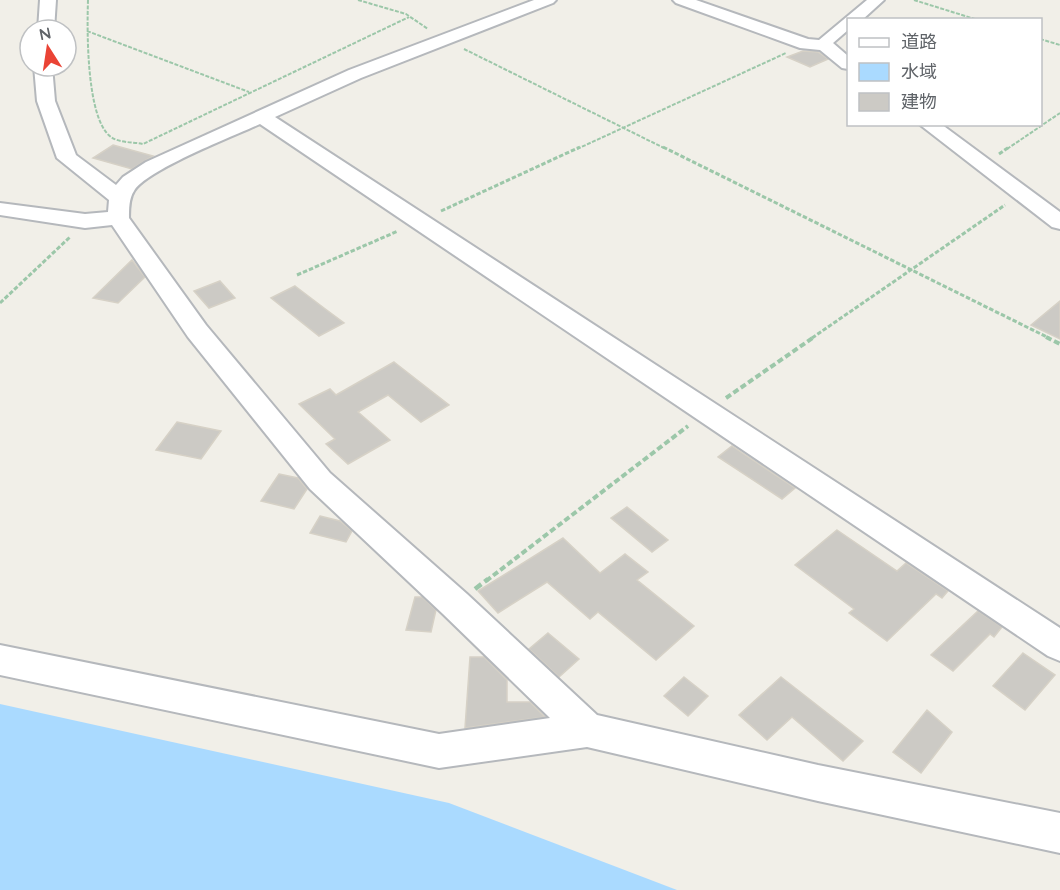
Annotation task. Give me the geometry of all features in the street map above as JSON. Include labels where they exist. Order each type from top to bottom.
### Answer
[{"type":"street","points":[[47,18],[48,0]]},
{"type":"street","points":[[0,209],[86,221],[118,207],[131,180],[153,166],[355,74],[443,38],[548,0]]},
{"type":"street","points":[[681,0],[806,44],[824,45],[847,62]]},
{"type":"street","points":[[854,18],[876,0]]},
{"type":"street","points":[[824,45],[847,24]]},
{"type":"street","points":[[45,78],[46,101],[67,158],[118,207],[197,331],[320,481],[455,604],[587,730]]},
{"type":"street","points":[[262,117],[1060,646]]},
{"type":"street","points":[[931,126],[981,166],[1060,222]]},
{"type":"street","points":[[0,660],[439,751],[587,730],[818,783],[1060,833]]},
{"type":"path","points":[[88,0],[87,32],[92,96],[105,131],[111,137],[143,144],[409,17]]},
{"type":"path","points":[[358,0],[409,17],[443,38],[622,128],[1060,344]]},
{"type":"path","points":[[914,0],[972,18]]},
{"type":"path","points":[[87,32],[250,93]]},
{"type":"path","points":[[1042,39],[1060,45]]},
{"type":"path","points":[[297,275],[806,44]]},
{"type":"path","points":[[1042,125],[1060,113]]},
{"type":"path","points":[[981,166],[1041,126]]},
{"type":"path","points":[[455,604],[708,411],[1012,200],[1025,197]]},
{"type":"path","points":[[0,303],[86,221]]},
{"type":"water","points":[[0,704],[449,803],[677,890],[0,890]]},
{"type":"building","points":[[803,51],[818,52],[828,59],[810,67],[787,57]]},
{"type":"building","points":[[113,145],[153,156],[132,169],[93,158]]},
{"type":"building","points":[[132,260],[145,277],[118,303],[93,298]]},
{"type":"building","points":[[220,281],[235,298],[209,308],[194,291]]},
{"type":"building","points":[[295,286],[344,323],[319,336],[271,298]]},
{"type":"building","points":[[1060,301],[1060,339],[1031,325]]},
{"type":"building","points":[[394,362],[449,405],[421,422],[388,395],[358,412],[390,440],[348,464],[326,444],[335,439],[299,404],[330,389],[336,395]]},
{"type":"building","points":[[177,422],[221,431],[201,459],[156,450]]},
{"type":"building","points":[[732,446],[795,488],[782,499],[718,457]]},
{"type":"building","points":[[279,474],[298,478],[307,489],[294,509],[261,501]]},
{"type":"building","points":[[627,507],[668,540],[652,552],[611,518]]},
{"type":"building","points":[[320,516],[340,521],[352,531],[346,542],[310,533]]},
{"type":"building","points":[[837,530],[897,571],[906,563],[948,591],[942,598],[936,594],[887,641],[849,613],[854,609],[795,565]]},
{"type":"building","points":[[563,538],[600,573],[625,554],[648,572],[637,580],[694,626],[656,660],[598,612],[590,619],[547,582],[498,613],[478,591]]},
{"type":"building","points":[[415,597],[422,597],[436,610],[431,632],[406,630]]},
{"type":"building","points":[[978,611],[1002,627],[994,637],[990,634],[953,671],[931,655]]},
{"type":"building","points":[[548,633],[579,659],[559,677],[529,649]]},
{"type":"building","points":[[1023,653],[1055,675],[1025,710],[993,686]]},
{"type":"building","points":[[470,657],[484,657],[507,680],[507,702],[530,702],[545,717],[465,728]]},
{"type":"building","points":[[684,677],[708,696],[688,716],[664,696]]},
{"type":"building","points":[[781,677],[863,741],[843,761],[792,717],[767,740],[739,715]]},
{"type":"building","points":[[927,710],[952,732],[921,773],[893,752]]}]
